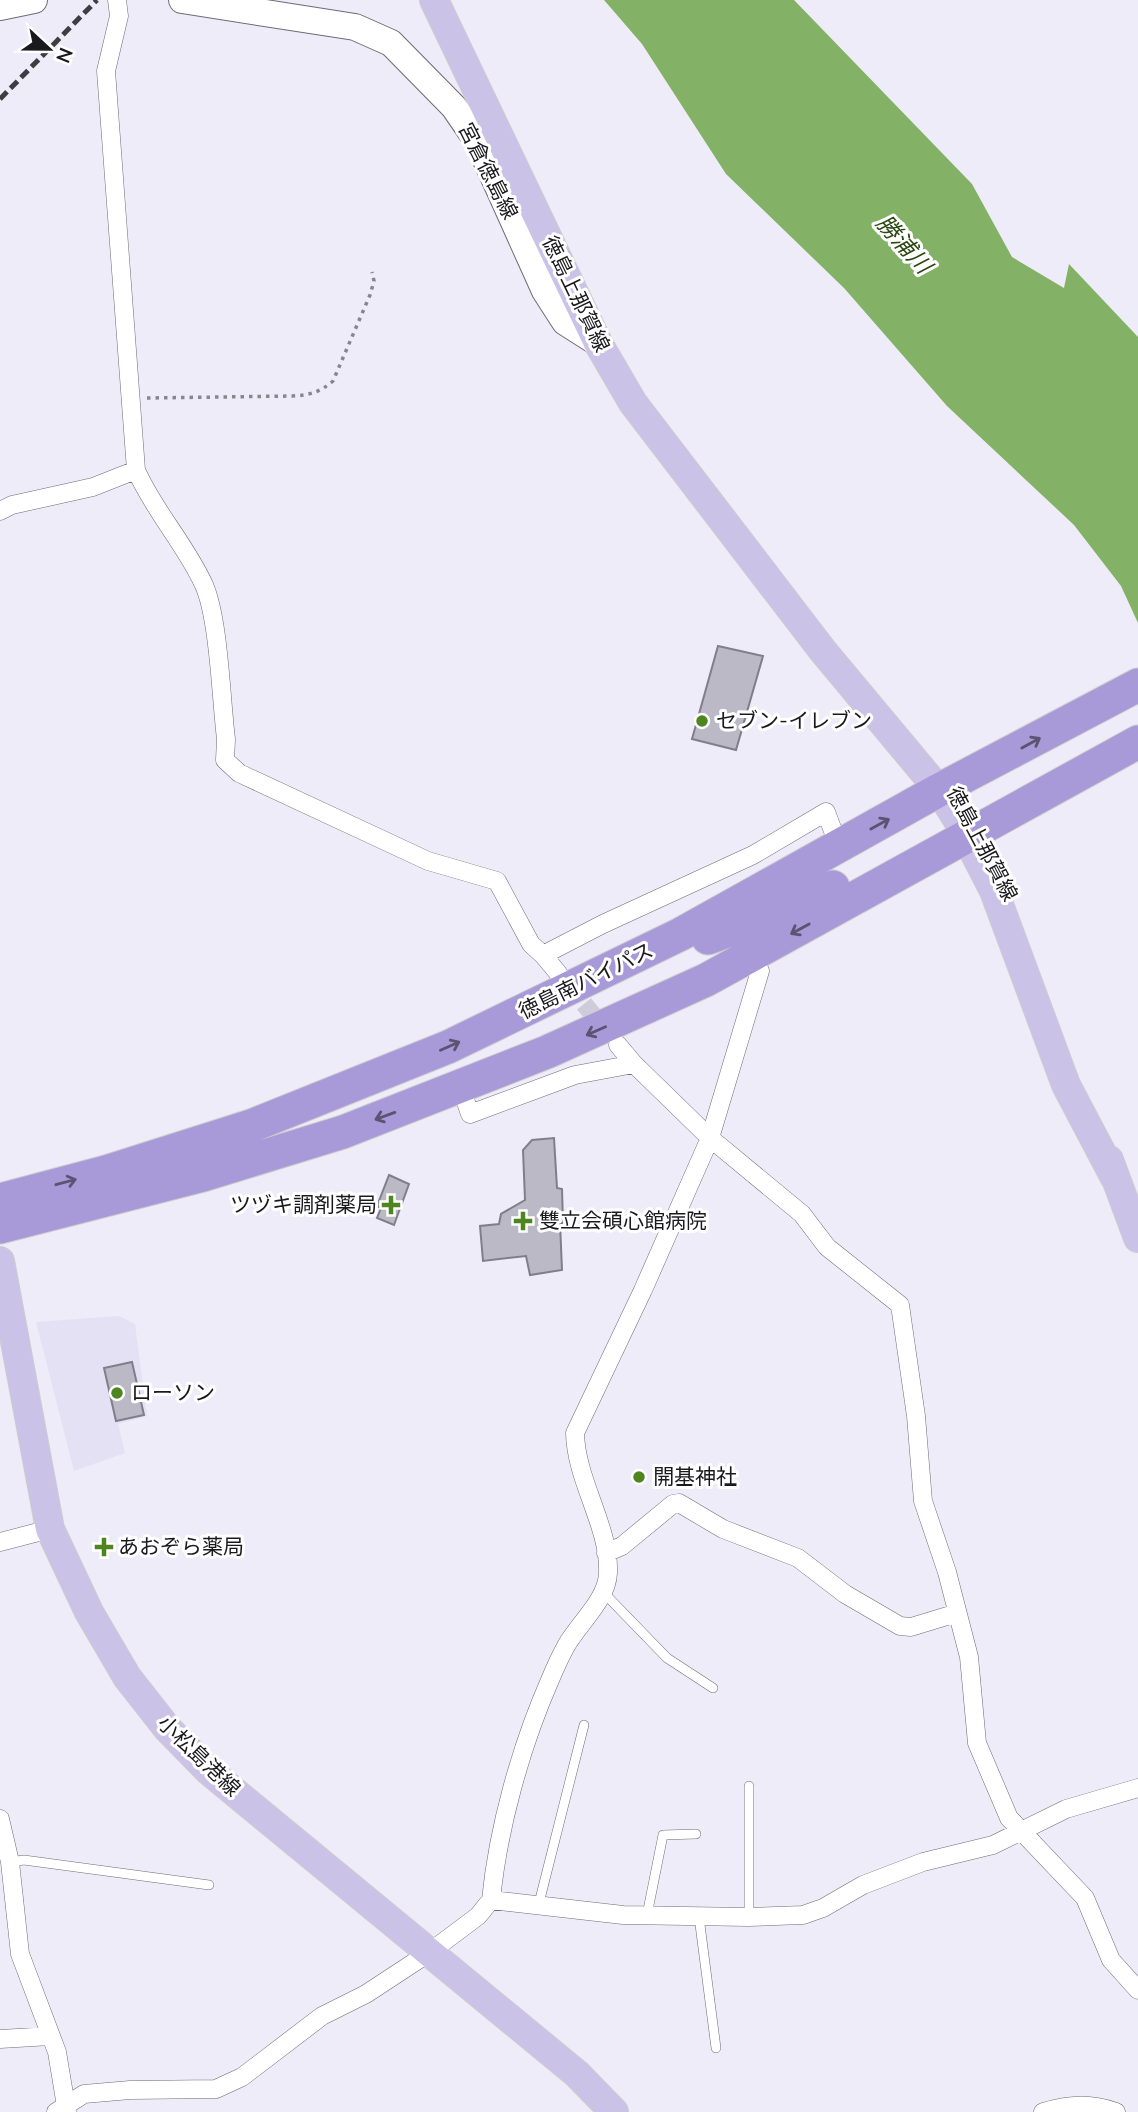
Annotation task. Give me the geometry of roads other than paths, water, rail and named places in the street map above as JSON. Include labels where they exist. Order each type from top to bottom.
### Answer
[{"type":"highway","name":"徳島南バイパス","points":[[0,1200],[251,1126],[448,1047],[619,966],[1138,685]]},
{"type":"highway","points":[[619,966],[685,947],[792,907],[973,825],[1138,742]]},
{"type":"highway","points":[[0,1227],[203,1175],[343,1132],[461,1088],[706,980],[973,825]]},
{"type":"main road","points":[[0,7],[33,0]]},
{"type":"main road","name":"宮倉徳島線","points":[[182,0],[355,27],[391,43],[428,78],[478,142],[545,291],[565,322],[598,343]]},
{"type":"main road","name":"徳島上那賀線","points":[[434,0],[598,343],[633,403],[671,456],[758,563],[831,640],[954,783],[1028,929],[1138,1238]]},
{"type":"main road","name":"小松島港線","points":[[0,1261],[50,1529],[89,1612],[127,1677],[167,1728],[209,1771],[577,2074],[614,2112]]},
{"type":"street","points":[[117,0],[119,16],[106,71],[136,470],[147,495],[204,584],[211,606],[226,739],[225,760],[239,773],[428,860],[497,881],[531,944],[558,973]]},
{"type":"street","points":[[0,511],[12,505],[93,487],[136,470]]},
{"type":"street","points":[[544,955],[603,923],[753,855],[826,812],[839,847]]},
{"type":"street","points":[[0,1819],[10,1862],[20,1954],[51,2036],[63,2110],[84,2094],[130,2090],[216,2089],[242,2077],[322,2016],[366,1994],[430,1952],[478,1916],[491,1900],[495,1856],[535,1721],[567,1646],[603,1592],[608,1574],[606,1553],[575,1452],[575,1433],[649,1278],[710,1138],[760,971]]},
{"type":"street","points":[[618,1045],[710,1138],[802,1214],[827,1247],[900,1305],[905,1320],[923,1501],[968,1657],[977,1743],[1009,1818],[1085,1898],[1111,1960],[1138,1990]]},
{"type":"street","points":[[461,1088],[470,1114],[575,1074],[634,1064]]},
{"type":"street","points":[[606,1553],[622,1546],[673,1504],[679,1503],[723,1529],[798,1558],[845,1594],[900,1626],[911,1627],[957,1613]]},
{"type":"street","points":[[0,1542],[50,1529]]},
{"type":"street","points":[[491,1900],[538,1907],[647,1916],[749,1917],[803,1914],[863,1885],[923,1862],[967,1853],[1022,1832],[1066,1809],[1138,1788]]},
{"type":"street","points":[[0,2039],[51,2036]]},
{"type":"street","points":[[1043,2112],[1068,2105],[1101,2107],[1116,2112]]},
{"type":"lane","points":[[603,1592],[667,1658],[713,1688]]},
{"type":"lane","points":[[538,1907],[584,1725]]},
{"type":"lane","points":[[749,1786],[749,1917]]},
{"type":"lane","points":[[647,1916],[663,1835],[696,1834]]},
{"type":"lane","points":[[10,1862],[24,1860],[209,1885]]},
{"type":"lane","points":[[699,1917],[716,2048]]},
{"type":"water","name":"勝浦川","points":[[604,0],[794,0],[972,184],[1012,257],[1064,288],[1069,264],[1138,337],[1138,623],[1121,586],[1074,525],[947,406],[844,288],[726,174],[642,44]]},
{"type":"tunnel","points":[[567,983],[607,1032]]},
{"type":"railway","points":[[0,99],[97,0]]},
{"type":"place","name":"セブン-イレブン","points":[[702,721]]},
{"type":"place","name":"ツヅキ調剤薬局","points":[[391,1205]]},
{"type":"place","name":"雙立会碩心館病院","points":[[523,1221]]},
{"type":"place","name":"ローソン","points":[[117,1393]]},
{"type":"place","name":"開基神社","points":[[639,1477]]},
{"type":"place","name":"あおぞら薬局","points":[[104,1547]]}]
